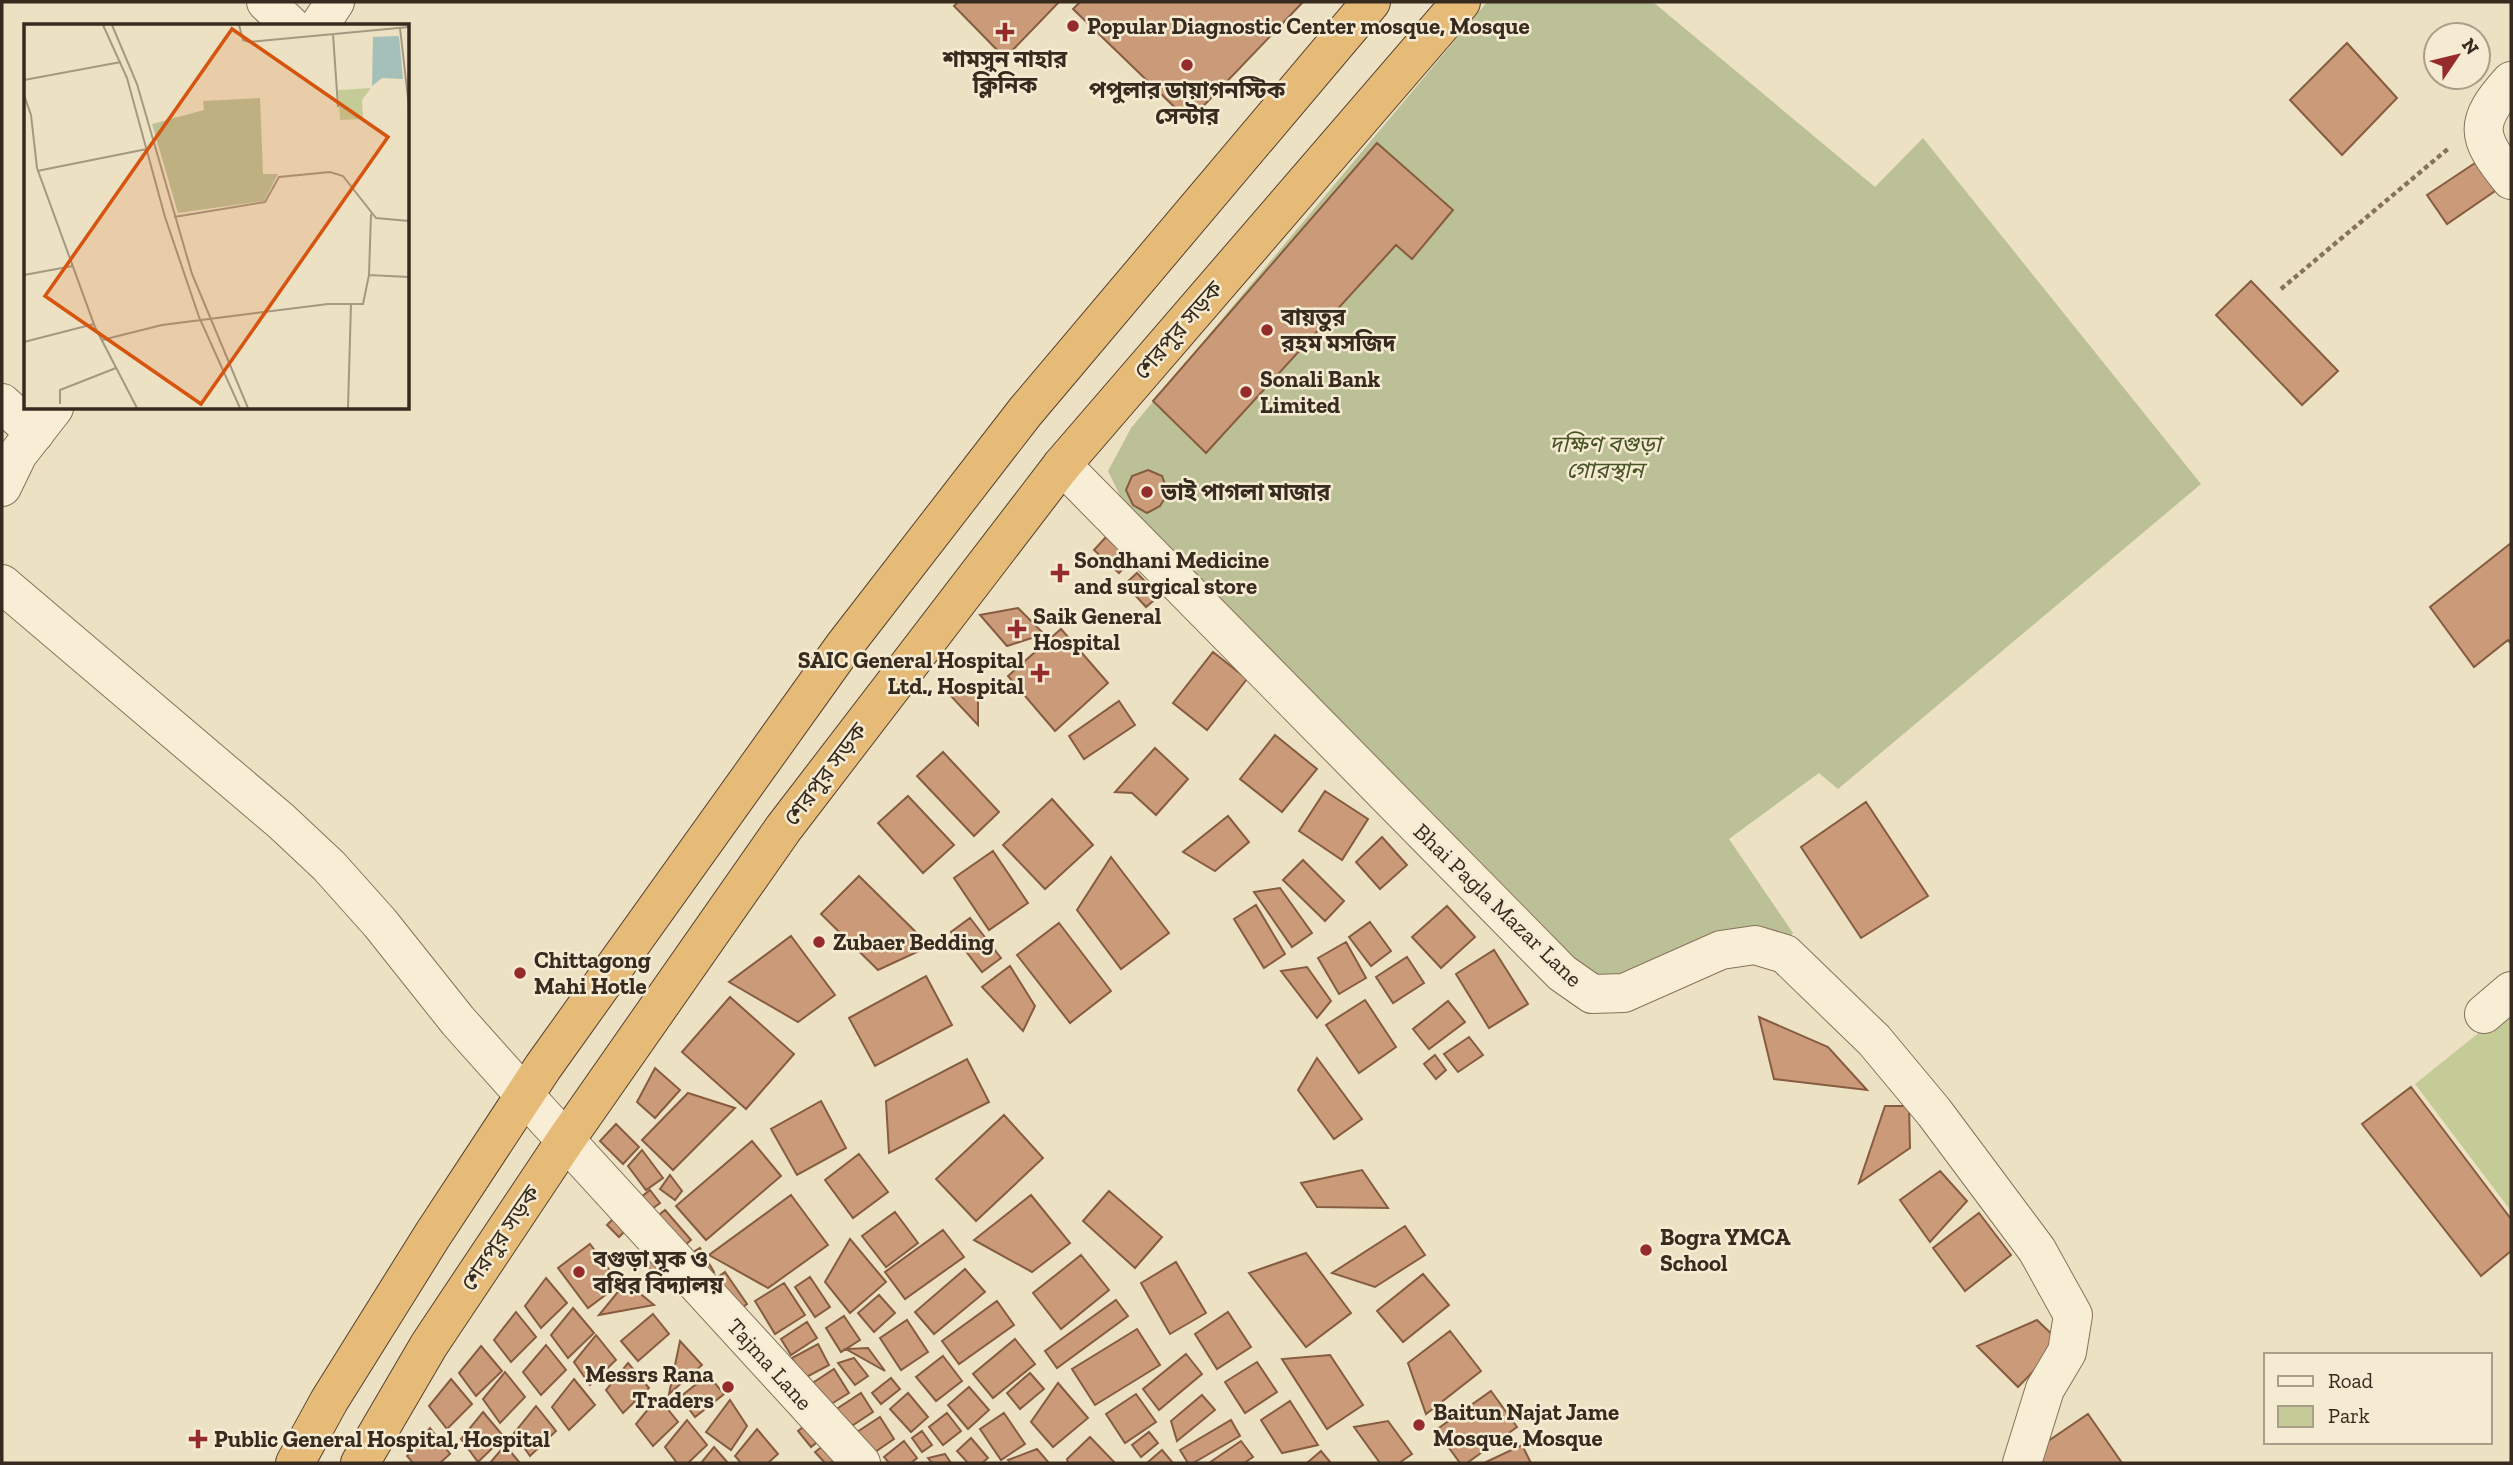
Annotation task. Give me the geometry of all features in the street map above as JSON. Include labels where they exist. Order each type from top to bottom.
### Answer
[{"type":"highway","points":[[295,1463],[329,1401],[424,1248],[525,1096],[861,624],[1025,412],[1371,2]]},
{"type":"highway","name":"শেরপুর সড়ক","points":[[360,1463],[429,1345],[565,1141],[783,830],[1062,465],[1461,2]]},
{"type":"street","points":[[266,2],[289,24]]},
{"type":"street","points":[[320,24],[335,2]]},
{"type":"street","points":[[2511,80],[2484,118],[2484,141],[2511,180]]},
{"type":"street","points":[[2,403],[45,420],[18,454],[2,487]]},
{"type":"street","name":"Bhai Pagla Mazar Lane","points":[[1062,465],[1562,973],[1592,994],[1624,993],[1721,950],[1755,945],[1786,954],[1874,1040],[1934,1112],[2037,1250],[2073,1315],[2067,1352],[2045,1389],[2022,1463]]},
{"type":"street","name":"Tajma Lane","points":[[2,584],[281,821],[329,866],[380,922],[458,1021],[861,1463]]},
{"type":"path","points":[[2281,289],[2484,118]]},
{"type":"green space","name":"দক্ষিণ বগুড়া গোরস্থান","points":[[1487,2],[1653,2],[1875,187],[1923,138],[2201,484],[1838,789],[1819,773],[1729,839],[1793,933],[1782,945],[1593,983],[1130,516],[1108,471],[1131,428]]},
{"type":"green space","points":[[2511,1007],[2511,1211],[2415,1084]]},
{"type":"building","name":"শামসুন নাহার ক্লিনিক","points":[[958,2],[1059,2],[1005,58],[954,6]]},
{"type":"building","name":"পপুলার ডায়াগনস্টিক সেন্টার","points":[[1080,2],[1303,2],[1189,121],[1073,9]]},
{"type":"building","points":[[2347,43],[2397,98],[2342,155],[2290,100]]},
{"type":"building","name":"বায়তুর রহম মসজিদ","points":[[1377,143],[1453,210],[1412,259],[1396,245],[1206,453],[1153,401]]},
{"type":"building","points":[[2478,161],[2498,189],[2447,224],[2427,195]]},
{"type":"building","points":[[2251,281],[2338,371],[2302,405],[2216,315]]},
{"type":"building","name":"ভাই পাগলা মাজার","points":[[1148,470],[1162,476],[1168,493],[1160,506],[1147,513],[1133,505],[1126,490],[1132,476]]},
{"type":"building","points":[[1106,537],[1131,560],[1119,573],[1094,550]]},
{"type":"building","points":[[2511,543],[2511,644],[2508,640],[2474,667],[2430,607]]},
{"type":"building","points":[[1137,573],[1159,596],[1146,607],[1125,584]]},
{"type":"building","points":[[1018,608],[1044,634],[1007,646],[980,615]]},
{"type":"building","points":[[1061,629],[1108,683],[1055,731],[1008,676]]},
{"type":"building","points":[[1213,652],[1247,679],[1207,730],[1173,703]]},
{"type":"building","points":[[978,693],[978,725],[949,694]]},
{"type":"building","points":[[1119,701],[1135,725],[1084,759],[1069,736]]},
{"type":"building","points":[[1275,735],[1317,769],[1282,812],[1240,779]]},
{"type":"building","points":[[1155,748],[1188,779],[1156,815],[1132,793],[1115,792]]},
{"type":"building","points":[[943,752],[999,812],[974,836],[917,776]]},
{"type":"building","points":[[1325,791],[1368,819],[1342,860],[1299,831]]},
{"type":"building","points":[[908,796],[954,845],[923,873],[878,823]]},
{"type":"building","points":[[1052,799],[1093,845],[1045,889],[1003,845]]},
{"type":"building","points":[[1866,802],[1928,896],[1861,938],[1801,847]]},
{"type":"building","points":[[1228,816],[1249,842],[1215,871],[1183,852]]},
{"type":"building","points":[[1382,837],[1407,865],[1380,889],[1356,862]]},
{"type":"building","points":[[993,851],[1028,903],[989,930],[954,878]]},
{"type":"building","points":[[1111,857],[1169,933],[1121,969],[1077,910]]},
{"type":"building","points":[[1303,860],[1344,901],[1325,921],[1283,880]]},
{"type":"building","points":[[859,876],[930,946],[878,970],[821,914]]},
{"type":"building","points":[[1280,888],[1312,933],[1292,947],[1254,892]]},
{"type":"building","points":[[1256,905],[1285,954],[1264,968],[1234,919]]},
{"type":"building","points":[[1447,906],[1475,937],[1441,968],[1412,937]]},
{"type":"building","points":[[970,918],[1001,958],[982,972],[951,932]]},
{"type":"building","points":[[1370,922],[1391,951],[1371,966],[1349,937]]},
{"type":"building","points":[[1059,923],[1111,991],[1070,1023],[1017,955]]},
{"type":"building","points":[[791,936],[835,995],[798,1022],[729,982]]},
{"type":"building","points":[[1346,942],[1366,978],[1339,994],[1318,958]]},
{"type":"building","points":[[1494,950],[1528,1004],[1489,1028],[1456,974]]},
{"type":"building","points":[[1407,957],[1424,983],[1393,1003],[1376,977]]},
{"type":"building","points":[[1010,966],[1035,1006],[1023,1031],[982,987]]},
{"type":"building","points":[[1307,967],[1331,1001],[1317,1018],[1281,971]]},
{"type":"building","points":[[926,976],[952,1025],[875,1066],[849,1018]]},
{"type":"building","points":[[730,997],[794,1054],[746,1109],[682,1052]]},
{"type":"building","points":[[1365,1000],[1396,1047],[1359,1073],[1326,1025]]},
{"type":"building","points":[[1448,1001],[1465,1022],[1429,1049],[1413,1029]]},
{"type":"building","points":[[1759,1017],[1828,1047],[1867,1090],[1774,1079]]},
{"type":"building","points":[[1469,1037],[1483,1055],[1458,1072],[1444,1054]]},
{"type":"building","points":[[1435,1055],[1446,1070],[1436,1079],[1424,1064]]},
{"type":"building","points":[[1317,1058],[1362,1119],[1334,1139],[1298,1090]]},
{"type":"building","points":[[967,1059],[989,1102],[889,1153],[886,1101]]},
{"type":"building","points":[[655,1068],[680,1090],[655,1118],[637,1102]]},
{"type":"building","points":[[2411,1087],[2511,1219],[2511,1251],[2481,1276],[2362,1124]]},
{"type":"building","points":[[688,1093],[735,1108],[673,1170],[642,1140]]},
{"type":"building","points":[[821,1101],[846,1148],[797,1175],[771,1129]]},
{"type":"building","points":[[1885,1106],[1909,1106],[1910,1148],[1859,1183]]},
{"type":"building","points":[[1004,1115],[1043,1158],[976,1221],[936,1179]]},
{"type":"building","points":[[616,1124],[639,1147],[623,1164],[600,1141]]},
{"type":"building","points":[[752,1141],[781,1176],[706,1240],[676,1206]]},
{"type":"building","points":[[642,1150],[663,1178],[646,1190],[628,1166]]},
{"type":"building","points":[[859,1154],[888,1192],[853,1218],[825,1180]]},
{"type":"building","points":[[1362,1170],[1388,1208],[1317,1207],[1301,1183]]},
{"type":"building","points":[[1940,1171],[1967,1201],[1930,1242],[1900,1200]]},
{"type":"building","points":[[670,1175],[682,1191],[675,1200],[660,1189]]},
{"type":"building","points":[[650,1190],[660,1203],[649,1211],[640,1198]]},
{"type":"building","points":[[1109,1191],[1162,1237],[1135,1268],[1083,1221]]},
{"type":"building","points":[[791,1195],[828,1245],[768,1288],[709,1255]]},
{"type":"building","points":[[1031,1195],[1070,1243],[1032,1272],[974,1240]]},
{"type":"building","points":[[665,1210],[691,1240],[674,1255],[648,1224]]},
{"type":"building","points":[[895,1212],[918,1243],[886,1267],[862,1236]]},
{"type":"building","points":[[1979,1213],[2011,1255],[1965,1291],[1933,1248]]},
{"type":"building","points":[[618,1214],[630,1226],[619,1237],[607,1225]]},
{"type":"building","points":[[1405,1226],[1425,1255],[1375,1287],[1332,1273]]},
{"type":"building","points":[[943,1230],[964,1257],[905,1299],[885,1272]]},
{"type":"building","points":[[850,1239],[886,1282],[850,1313],[825,1282]]},
{"type":"building","points":[[590,1244],[620,1284],[588,1308],[558,1268]]},
{"type":"building","points":[[647,1245],[662,1266],[653,1273],[642,1259]]},
{"type":"building","points":[[700,1248],[714,1272],[699,1280],[685,1257]]},
{"type":"building","points":[[1306,1253],[1351,1313],[1306,1347],[1249,1273]]},
{"type":"building","points":[[1081,1255],[1109,1290],[1061,1329],[1033,1293]]},
{"type":"building","points":[[1176,1262],[1206,1313],[1170,1334],[1141,1283]]},
{"type":"building","points":[[965,1269],[985,1292],[934,1334],[915,1312]]},
{"type":"building","points":[[725,1272],[747,1304],[730,1317],[707,1285]]},
{"type":"building","points":[[1423,1274],[1449,1305],[1403,1342],[1377,1311]]},
{"type":"building","points":[[810,1277],[830,1307],[815,1317],[795,1287]]},
{"type":"building","points":[[546,1278],[567,1303],[541,1328],[525,1306]]},
{"type":"building","points":[[626,1282],[654,1305],[599,1315]]},
{"type":"building","points":[[784,1283],[805,1315],[775,1334],[755,1301]]},
{"type":"building","points":[[879,1295],[895,1313],[874,1332],[858,1313]]},
{"type":"building","points":[[1116,1300],[1128,1316],[1057,1368],[1045,1351]]},
{"type":"building","points":[[997,1301],[1014,1325],[959,1364],[942,1341]]},
{"type":"building","points":[[573,1308],[594,1333],[568,1358],[551,1335]]},
{"type":"building","points":[[516,1312],[536,1337],[511,1362],[494,1340]]},
{"type":"building","points":[[1228,1312],[1251,1347],[1217,1369],[1195,1334]]},
{"type":"building","points":[[653,1314],[669,1334],[638,1361],[621,1341]]},
{"type":"building","points":[[844,1316],[860,1340],[841,1352],[826,1328]]},
{"type":"building","points":[[907,1320],[928,1352],[901,1370],[880,1338]]},
{"type":"building","points":[[2037,1320],[2061,1343],[2018,1387],[1977,1346]]},
{"type":"building","points":[[807,1322],[817,1338],[791,1355],[781,1339]]},
{"type":"building","points":[[1137,1329],[1160,1365],[1095,1405],[1072,1369]]},
{"type":"building","points":[[1450,1331],[1481,1371],[1426,1414],[1408,1363]]},
{"type":"building","points":[[596,1335],[616,1360],[590,1385],[574,1362]]},
{"type":"building","points":[[1015,1339],[1035,1364],[993,1398],[973,1374]]},
{"type":"building","points":[[680,1341],[702,1365],[669,1394]]},
{"type":"building","points":[[818,1344],[829,1365],[803,1379],[792,1358]]},
{"type":"building","points":[[546,1345],[566,1370],[541,1395],[523,1372]]},
{"type":"building","points":[[481,1346],[502,1371],[476,1396],[459,1373]]},
{"type":"building","points":[[868,1348],[885,1371],[846,1349]]},
{"type":"building","points":[[1186,1354],[1202,1374],[1159,1410],[1143,1389]]},
{"type":"building","points":[[1330,1355],[1363,1405],[1327,1429],[1282,1359]]},
{"type":"building","points":[[943,1356],[962,1381],[936,1401],[916,1377]]},
{"type":"building","points":[[854,1358],[868,1376],[855,1385],[838,1363]]},
{"type":"building","points":[[1257,1362],[1277,1392],[1245,1413],[1225,1382]]},
{"type":"building","points":[[628,1363],[649,1388],[623,1413],[606,1390]]},
{"type":"building","points":[[834,1369],[849,1393],[823,1409],[808,1386]]},
{"type":"building","points":[[505,1372],[525,1397],[500,1423],[483,1399]]},
{"type":"building","points":[[1030,1373],[1044,1389],[1020,1409],[1007,1393]]},
{"type":"building","points":[[708,1375],[724,1394],[695,1417],[680,1397]]},
{"type":"building","points":[[891,1378],[900,1389],[881,1404],[872,1393]]},
{"type":"building","points":[[451,1379],[472,1404],[447,1429],[429,1406]]},
{"type":"building","points":[[574,1379],[595,1405],[569,1430],[552,1407]]},
{"type":"building","points":[[1058,1383],[1088,1418],[1053,1447],[1031,1422]]},
{"type":"building","points":[[969,1387],[989,1410],[968,1429],[948,1405]]},
{"type":"building","points":[[1491,1391],[1517,1427],[1467,1463],[1460,1463],[1436,1430]]},
{"type":"building","points":[[861,1393],[873,1412],[847,1429],[835,1410]]},
{"type":"building","points":[[908,1393],[928,1417],[911,1432],[890,1409]]},
{"type":"building","points":[[1136,1394],[1156,1422],[1125,1443],[1106,1414]]},
{"type":"building","points":[[1202,1395],[1215,1410],[1177,1441],[1171,1421]]},
{"type":"building","points":[[658,1397],[678,1422],[653,1446],[636,1424]]},
{"type":"building","points":[[730,1400],[747,1426],[731,1450],[706,1432]]},
{"type":"building","points":[[1290,1401],[1318,1445],[1282,1453],[1261,1420]]},
{"type":"building","points":[[536,1406],[556,1431],[530,1456],[514,1433]]},
{"type":"building","points":[[483,1412],[504,1437],[478,1462],[461,1439]]},
{"type":"building","points":[[947,1413],[961,1431],[943,1445],[929,1427]]},
{"type":"building","points":[[1004,1413],[1025,1444],[1001,1460],[980,1429]]},
{"type":"building","points":[[2088,1414],[2122,1463],[2044,1463],[2035,1450]]},
{"type":"building","points":[[880,1417],[894,1439],[869,1456],[854,1434]]},
{"type":"building","points":[[687,1420],[707,1445],[688,1463],[677,1463],[665,1447]]},
{"type":"building","points":[[812,1420],[825,1436],[811,1447],[798,1431]]},
{"type":"building","points":[[1231,1420],[1240,1436],[1193,1463],[1188,1463],[1180,1450]]},
{"type":"building","points":[[1388,1421],[1412,1454],[1399,1463],[1380,1463],[1354,1427]]},
{"type":"building","points":[[430,1428],[450,1454],[440,1463],[413,1463],[407,1456]]},
{"type":"building","points":[[757,1429],[778,1454],[768,1463],[741,1463],[735,1456]]},
{"type":"building","points":[[922,1431],[932,1445],[922,1452],[912,1438]]},
{"type":"building","points":[[1149,1432],[1158,1443],[1141,1457],[1132,1445]]},
{"type":"building","points":[[1090,1437],[1115,1463],[1068,1463],[1067,1459]]},
{"type":"building","points":[[971,1438],[988,1458],[982,1463],[968,1463],[957,1451]]},
{"type":"building","points":[[829,1441],[843,1456],[825,1463],[815,1452]]},
{"type":"building","points":[[904,1441],[917,1458],[911,1463],[889,1463],[884,1457]]},
{"type":"building","points":[[1241,1441],[1253,1457],[1244,1463],[1209,1463]]},
{"type":"building","points":[[505,1445],[520,1463],[490,1463]]},
{"type":"building","points":[[1522,1445],[1531,1463],[1484,1463]]},
{"type":"building","points":[[714,1447],[728,1463],[701,1463]]},
{"type":"building","points":[[1037,1449],[1049,1463],[1011,1463],[1008,1460]]},
{"type":"building","points":[[1162,1450],[1173,1463],[1147,1463]]},
{"type":"building","points":[[1321,1451],[1331,1463],[1307,1463]]},
{"type":"building","points":[[945,1454],[951,1463],[932,1463],[928,1458]]},
{"type":"place","name":"Popular Diagnostic Center mosque, Mosque","points":[[1073,26]]},
{"type":"place","name":"শামসুন নাহার ক্লিনিক","points":[[1005,32]]},
{"type":"place","name":"পপুলার ডায়াগনস্টিক সেন্টার","points":[[1187,65]]},
{"type":"place","name":"বায়তুর রহম মসজিদ","points":[[1267,330]]},
{"type":"place","name":"Sonali Bank Limited","points":[[1246,392]]},
{"type":"place","name":"ভাই পাগলা মাজার","points":[[1147,492]]},
{"type":"place","name":"Sondhani Medicine and surgical store","points":[[1060,573]]},
{"type":"place","name":"Saik General Hospital","points":[[1017,629]]},
{"type":"place","name":"SAIC General Hospital Ltd., Hospital","points":[[1040,673]]},
{"type":"place","name":"Zubaer Bedding","points":[[819,942]]},
{"type":"place","name":"Chittagong Mahi Hotle","points":[[520,973]]},
{"type":"place","name":"Bogra YMCA School","points":[[1646,1250]]},
{"type":"place","name":"বগুড়া মূক ও বধির বিদ্যালয়","points":[[579,1272]]},
{"type":"place","name":"Messrs Rana Traders","points":[[728,1387]]},
{"type":"place","name":"Baitun Najat Jame Mosque, Mosque","points":[[1419,1425]]},
{"type":"place","name":"Public General Hospital, Hospital","points":[[198,1439]]}]
